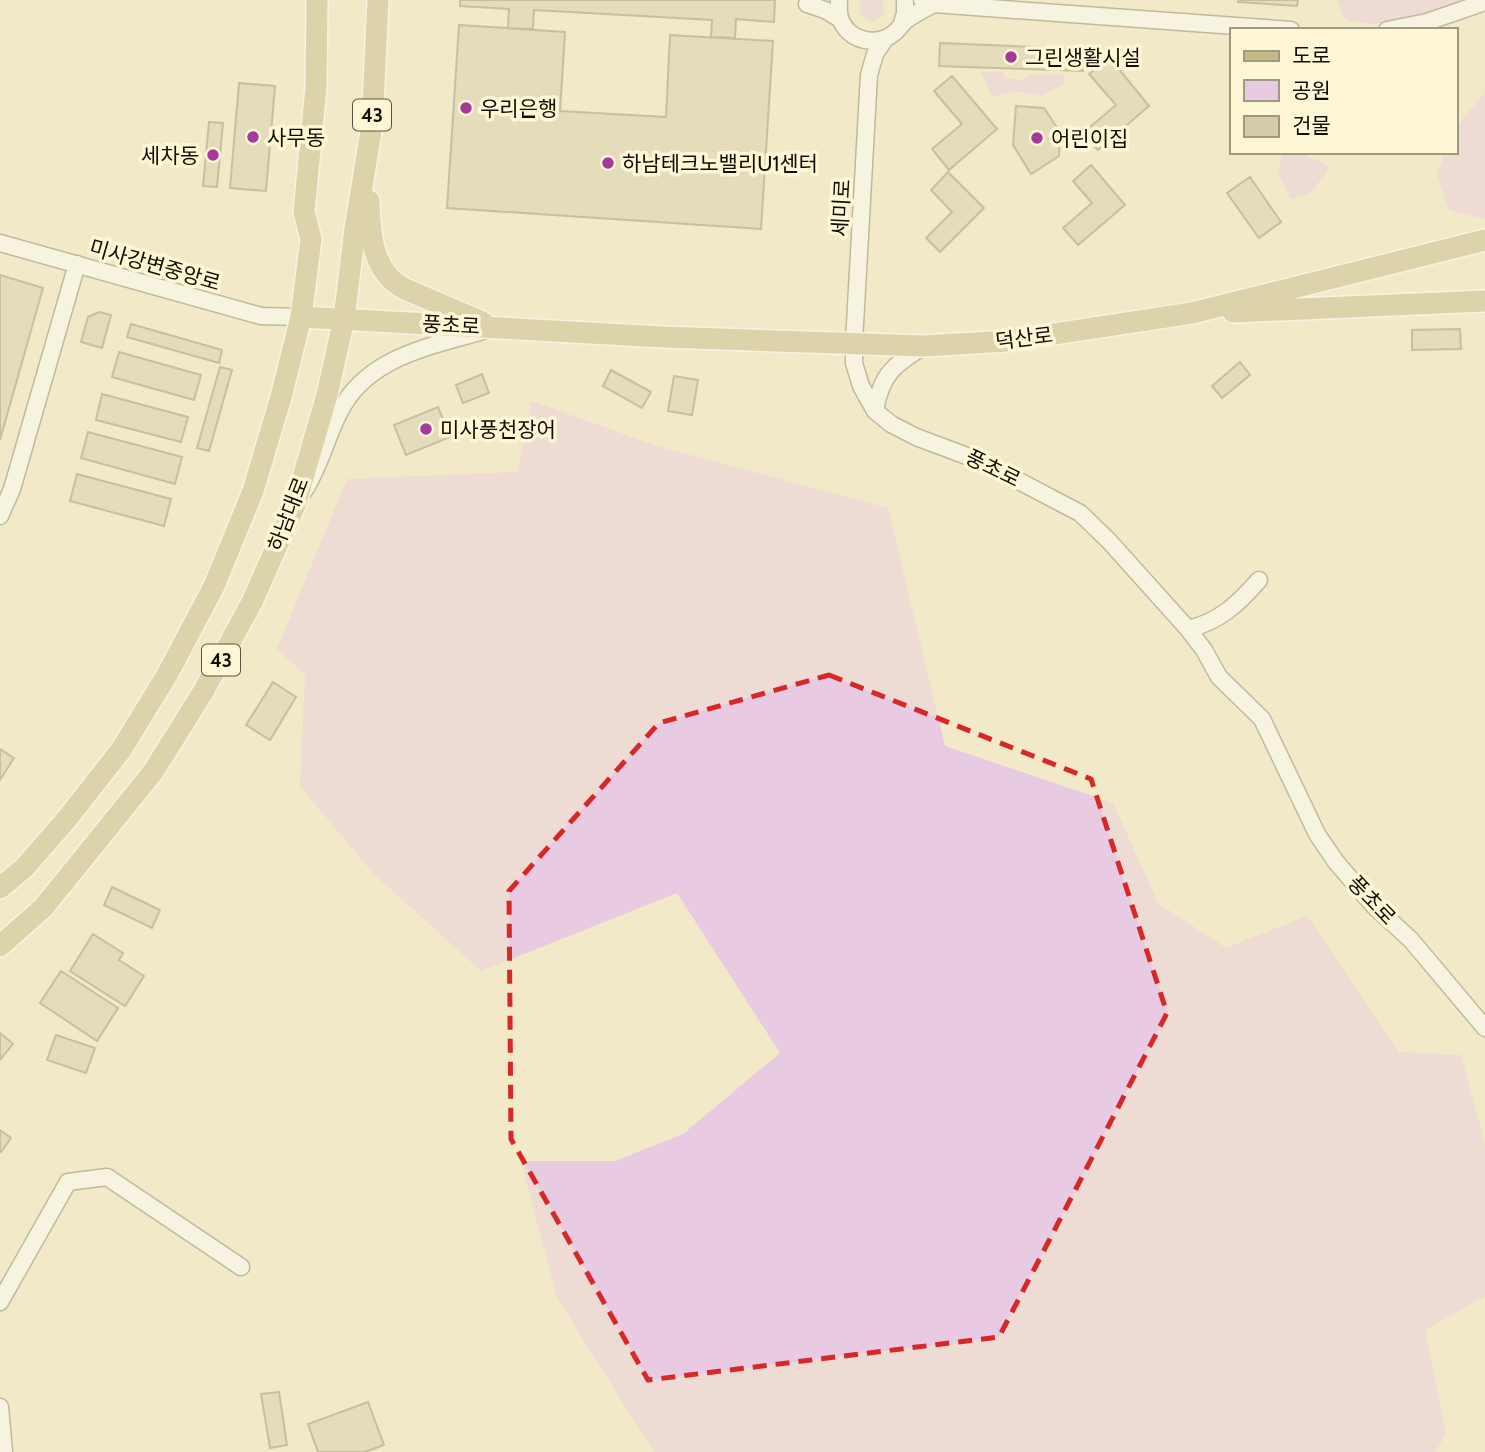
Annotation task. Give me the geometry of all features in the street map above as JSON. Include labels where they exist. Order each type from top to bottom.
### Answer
[{"type":"main road","name":"하남대로","points":[[0,888],[24,868],[121,750],[167,675],[214,586],[253,491],[301,317],[311,239],[304,212],[316,87],[317,0]]},
{"type":"main road","name":"하남대로","points":[[0,946],[43,908],[153,772],[203,692],[252,602],[295,505],[327,395],[344,319],[372,125],[377,0]]},
{"type":"main road","points":[[372,125],[370,230],[372,244],[384,272],[396,285],[494,327]]},
{"type":"main road","name":"덕산로","points":[[854,342],[925,346],[1008,341],[1192,313],[1485,240]]},
{"type":"main road","name":"덕산로","points":[[1192,313],[1485,301]]},
{"type":"main road","name":"풍초로","points":[[301,317],[663,337],[854,342]]},
{"type":"street","points":[[823,0],[807,4],[840,19]]},
{"type":"street","points":[[839,0],[840,19],[863,54],[869,75]]},
{"type":"street","points":[[902,23],[905,0]]},
{"type":"street","points":[[853,36],[875,41],[886,38],[928,2],[1265,28]]},
{"type":"street","points":[[1397,28],[1427,22],[1485,2]]},
{"type":"street","points":[[869,75],[875,54],[886,38]]},
{"type":"street","name":"세미로","points":[[854,342],[869,75]]},
{"type":"street","name":"미사강변중앙로","points":[[0,243],[261,316],[301,317]]},
{"type":"street","points":[[0,516],[12,489],[77,264]]},
{"type":"street","points":[[295,505],[317,470],[340,410],[370,374],[404,354],[494,327]]},
{"type":"street","name":"풍초로","points":[[854,342],[857,374],[875,411],[899,429],[983,462],[1080,513],[1109,541],[1188,629],[1219,677],[1262,719],[1317,834],[1336,862],[1374,906],[1411,940],[1485,1028]]},
{"type":"street","points":[[875,411],[880,387],[891,370],[900,361],[925,346]]},
{"type":"street","points":[[1188,629],[1203,626],[1221,617],[1247,595],[1259,580]]},
{"type":"street","points":[[0,1302],[68,1182],[107,1177],[241,1267]]},
{"type":"street","points":[[0,1407],[4,1452]]},
{"type":"highlighted area","points":[[829,675],[1091,779],[1167,1013],[999,1337],[648,1380],[511,1139],[509,891],[659,723]]},
{"type":"green space","points":[[861,0],[883,0],[884,14],[873,21],[864,18],[859,12]]},
{"type":"green space","points":[[1337,0],[1475,0],[1426,15],[1372,23],[1343,17]]},
{"type":"green space","points":[[981,71],[1002,72],[1006,78],[1022,80],[1032,74],[1065,75],[1064,84],[1041,96],[1014,91],[992,97]]},
{"type":"green space","points":[[1485,92],[1485,219],[1449,210],[1437,174],[1444,154],[1457,154],[1457,127]]},
{"type":"green space","points":[[1282,154],[1306,154],[1330,166],[1311,193],[1291,199],[1278,174]]},
{"type":"green space","points":[[531,401],[657,446],[888,508],[945,746],[1113,803],[1158,903],[1226,948],[1307,916],[1399,1052],[1461,1055],[1485,1144],[1485,1296],[1425,1330],[1446,1434],[1435,1452],[654,1452],[557,1298],[521,1161],[615,1161],[683,1134],[780,1053],[677,893],[481,971],[373,873],[300,786],[305,675],[277,649],[347,479],[518,472]]},
{"type":"building","points":[[460,0],[775,0],[774,22],[736,19],[735,38],[711,37],[712,20],[534,10],[533,29],[508,28],[509,9],[460,6]]},
{"type":"building","points":[[1238,0],[1298,0],[1297,6]]},
{"type":"building","name":"하남테크노밸리U1센터","points":[[459,25],[565,32],[560,111],[666,117],[670,35],[773,41],[761,229],[447,208]]},
{"type":"building","name":"그린생활시설","points":[[940,43],[1084,49],[1083,71],[939,66]]},
{"type":"building","points":[[1109,57],[1149,106],[1098,150],[1083,133],[1116,105],[1089,74]]},
{"type":"building","points":[[952,76],[997,129],[949,170],[932,149],[962,124],[934,91]]},
{"type":"building","name":"사무동","points":[[239,83],[275,86],[266,191],[230,188]]},
{"type":"building","name":"어린이집","points":[[1016,106],[1044,108],[1060,132],[1059,156],[1031,174],[1013,145]]},
{"type":"building","name":"세차동","points":[[209,122],[223,123],[217,187],[203,186]]},
{"type":"building","points":[[1091,165],[1125,205],[1078,245],[1063,228],[1092,203],[1073,181]]},
{"type":"building","points":[[948,172],[984,208],[940,252],[926,238],[952,212],[931,190]]},
{"type":"building","points":[[1250,177],[1281,222],[1259,238],[1227,193]]},
{"type":"building","points":[[0,275],[43,288],[0,440]]},
{"type":"building","points":[[99,312],[111,315],[102,348],[81,342],[88,317]]},
{"type":"building","points":[[131,324],[222,350],[219,363],[127,337]]},
{"type":"building","points":[[1460,329],[1461,349],[1412,350],[1412,330]]},
{"type":"building","points":[[119,352],[201,375],[194,400],[112,377]]},
{"type":"building","points":[[1240,362],[1250,375],[1222,398],[1212,386]]},
{"type":"building","points":[[220,367],[232,370],[209,451],[197,448]]},
{"type":"building","points":[[611,370],[651,392],[642,408],[603,386]]},
{"type":"building","points":[[482,374],[489,393],[463,403],[456,385]]},
{"type":"building","points":[[674,376],[698,380],[692,415],[668,411]]},
{"type":"building","points":[[102,394],[188,417],[181,442],[96,420]]},
{"type":"building","points":[[438,407],[450,437],[406,455],[394,425]]},
{"type":"building","points":[[88,432],[182,457],[175,484],[81,458]]},
{"type":"building","points":[[77,474],[171,499],[164,526],[70,501]]},
{"type":"building","points":[[273,682],[296,697],[270,740],[246,725]]},
{"type":"building","points":[[0,749],[14,758],[0,780]]},
{"type":"building","points":[[112,887],[160,910],[152,928],[104,905]]},
{"type":"building","points":[[93,934],[123,953],[119,960],[144,976],[125,1006],[70,971]]},
{"type":"building","points":[[61,971],[118,1008],[97,1041],[40,1003]]},
{"type":"building","points":[[0,1033],[13,1044],[0,1060]]},
{"type":"building","points":[[56,1035],[95,1048],[86,1073],[47,1060]]},
{"type":"building","points":[[0,1130],[11,1138],[1,1152],[0,1151]]},
{"type":"building","points":[[279,1392],[287,1445],[270,1448],[261,1394]]},
{"type":"building","points":[[368,1402],[384,1445],[365,1452],[318,1452],[308,1424]]},
{"type":"place","name":"그린생활시설","points":[[1011,57]]},
{"type":"place","name":"우리은행","points":[[466,108]]},
{"type":"place","name":"사무동","points":[[253,137]]},
{"type":"place","name":"어린이집","points":[[1037,138]]},
{"type":"place","name":"세차동","points":[[213,155]]},
{"type":"place","name":"하남테크노밸리U1센터","points":[[608,163]]},
{"type":"place","name":"미사풍천장어","points":[[426,429]]}]
